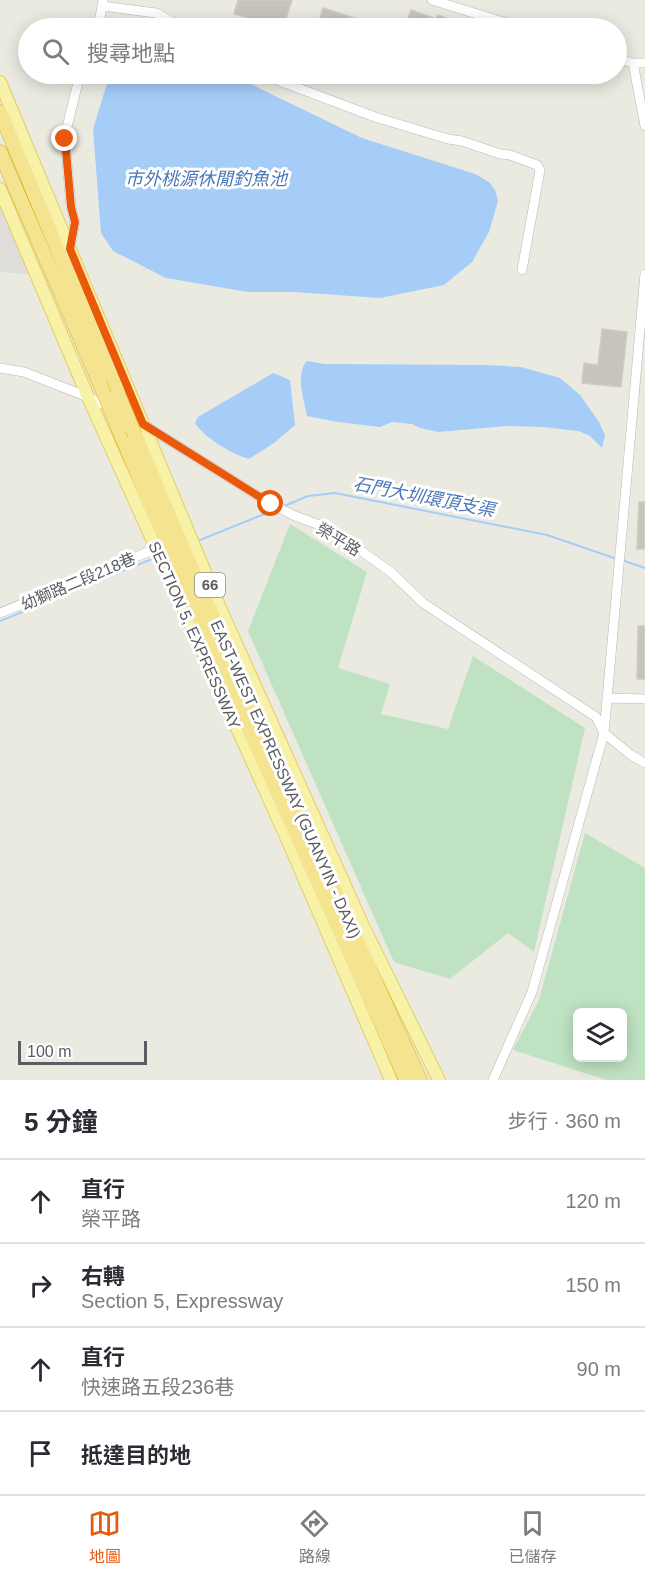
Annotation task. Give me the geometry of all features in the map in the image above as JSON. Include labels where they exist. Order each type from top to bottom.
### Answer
[{"type":"highway","name":"EAST-WEST EXPRESSWAY (GUANYIN - DAXI)","points":[[0,112],[139,430],[172,549],[420,1080]]},
{"type":"highway","name":"EAST-WEST EXPRESSWAY (GUANYIN - DAXI)","points":[[0,152],[119,430],[406,1080]]},
{"type":"main road","name":"SECTION 5, EXPRESSWAY","points":[[0,82],[70,249],[139,430],[364,928],[438,1080]]},
{"type":"main road","name":"SECTION 5, EXPRESSWAY","points":[[0,189],[88,397],[172,549],[288,841],[392,1080]]},
{"type":"street","points":[[432,0],[490,18]]},
{"type":"street","points":[[100,18],[103,3],[156,13],[165,18]]},
{"type":"street","points":[[627,61],[645,63]]},
{"type":"street","points":[[633,63],[645,126]]},
{"type":"street","points":[[70,249],[75,222],[71,207],[65,139],[78,84]]},
{"type":"street","points":[[288,84],[375,117],[510,155],[537,165],[540,170],[522,270]]},
{"type":"street","points":[[494,1080],[532,992],[604,733],[645,274]]},
{"type":"street","name":"榮平路","points":[[0,369],[24,372],[88,397],[139,430],[271,504],[295,516],[331,529],[392,573],[423,603],[596,717],[604,733],[630,755],[645,763]]},
{"type":"street","name":"幼獅路二段218巷","points":[[0,614],[172,549]]},
{"type":"street","points":[[608,698],[645,699]]},
{"type":"shaded area","points":[[0,198],[34,275],[0,272]]},
{"type":"green space","points":[[290,524],[367,572],[338,668],[390,684],[381,714],[448,729],[473,656],[585,728],[534,952],[508,933],[450,979],[394,962],[248,631]]},
{"type":"green space","points":[[585,833],[645,868],[645,1080],[606,1080],[513,1050],[539,1000]]},
{"type":"water","name":"市外桃源休閒釣魚池","points":[[107,84],[251,84],[362,138],[475,174],[489,182],[495,190],[498,201],[489,232],[472,262],[444,285],[380,298],[294,292],[248,292],[166,278],[113,251],[101,233],[93,129]]},
{"type":"water","points":[[307,361],[325,364],[521,367],[560,378],[580,395],[599,422],[605,435],[602,448],[590,436],[578,431],[543,427],[506,426],[438,432],[412,424],[392,422],[380,427],[307,416],[301,380],[303,366]]},
{"type":"water","points":[[273,373],[290,380],[295,425],[274,443],[249,459],[219,445],[205,435],[195,423],[198,417]]},
{"type":"building","points":[[238,0],[292,0],[286,18],[248,18],[234,14]]},
{"type":"building","points":[[323,8],[354,18],[320,18]]},
{"type":"building","points":[[411,10],[433,18],[408,18]]},
{"type":"building","points":[[602,329],[627,332],[621,387],[582,383],[584,363],[598,365]]},
{"type":"building","points":[[639,502],[645,502],[645,549],[637,549]]},
{"type":"building","points":[[638,626],[645,626],[645,679],[637,679]]},
{"type":"waterway","name":"石門大圳環頂支渠","points":[[282,507],[308,496],[335,493],[547,535],[617,559]]},
{"type":"waterway","name":"石門大圳環頂支渠","points":[[200,540],[274,510]]},
{"type":"waterway","name":"石門大圳環頂支渠","points":[[0,621],[152,559]]},
{"type":"waterway","name":"石門大圳環頂支渠","points":[[622,560],[645,568]]},
{"type":"route","points":[[65,139],[71,207],[75,222],[70,249],[143,424],[271,504]]}]
